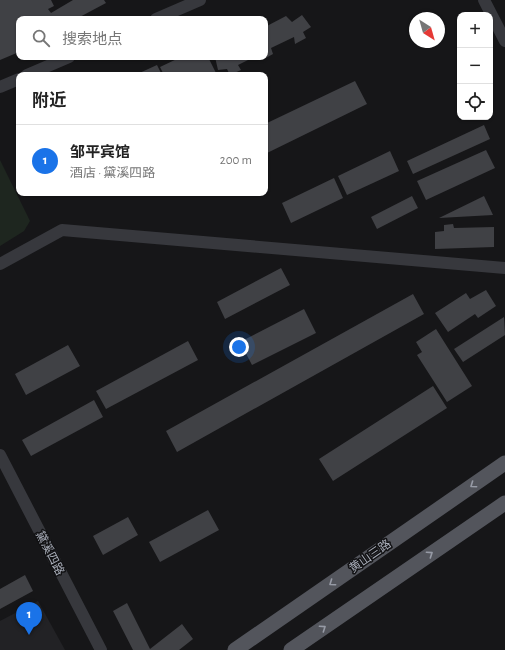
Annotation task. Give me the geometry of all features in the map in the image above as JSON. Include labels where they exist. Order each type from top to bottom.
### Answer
[{"type":"main road","name":"黄山三路","points":[[235,650],[505,462]]},
{"type":"main road","points":[[291,650],[505,503]]},
{"type":"street","points":[[163,16],[200,0]]},
{"type":"street","points":[[484,0],[505,41]]},
{"type":"street","points":[[34,72],[62,60]]},
{"type":"street","points":[[0,87],[16,80]]},
{"type":"street","points":[[0,264],[62,230],[505,268]]},
{"type":"street","name":"黛溪四路","points":[[0,456],[101,650]]},
{"type":"shaded area","points":[[0,160],[16,193],[16,196],[18,196],[30,221],[24,231],[0,246]]},
{"type":"shaded area","points":[[38,601],[65,650],[0,650],[0,621]]},
{"type":"building","points":[[0,0],[51,0],[54,6],[48,9],[51,13],[73,0],[104,0],[106,3],[82,16],[16,16],[16,53],[0,60]]},
{"type":"building","points":[[302,15],[311,27],[303,32],[306,38],[295,44],[294,37],[271,48],[273,54],[268,57],[268,25],[286,16],[292,22]]},
{"type":"building","points":[[175,60],[210,60],[216,72],[162,72],[160,67]]},
{"type":"building","points":[[216,60],[248,60],[238,65],[241,70],[237,72],[228,72],[227,69],[218,70]]},
{"type":"building","points":[[157,65],[160,72],[142,72]]},
{"type":"building","points":[[355,81],[367,104],[268,153],[268,123]]},
{"type":"building","points":[[484,125],[490,139],[413,174],[407,161]]},
{"type":"building","points":[[486,150],[495,168],[426,200],[417,181]]},
{"type":"building","points":[[390,151],[399,171],[347,195],[338,176]]},
{"type":"building","points":[[334,178],[343,198],[291,223],[282,203]]},
{"type":"building","points":[[412,196],[418,208],[377,229],[371,217]]},
{"type":"building","points":[[484,196],[493,215],[439,218]]},
{"type":"building","points":[[453,224],[454,228],[494,227],[494,247],[435,249],[435,232],[444,231],[444,225]]},
{"type":"building","points":[[281,268],[290,285],[225,319],[217,302]]},
{"type":"building","points":[[486,290],[496,306],[478,318],[475,314],[448,332],[435,313],[466,293],[470,299]]},
{"type":"building","points":[[413,294],[424,314],[177,452],[166,431]]},
{"type":"building","points":[[304,309],[316,333],[252,365],[240,342]]},
{"type":"building","points":[[504,317],[505,335],[463,362],[454,349]]},
{"type":"building","points":[[436,329],[472,386],[447,402],[417,355],[422,352],[416,342]]},
{"type":"building","points":[[188,341],[198,360],[106,409],[96,391]]},
{"type":"building","points":[[68,345],[80,366],[26,395],[15,374]]},
{"type":"building","points":[[433,386],[447,408],[333,481],[319,459]]},
{"type":"building","points":[[94,400],[103,417],[31,456],[22,440]]},
{"type":"building","points":[[208,510],[219,530],[160,562],[149,542]]},
{"type":"building","points":[[128,517],[138,535],[103,555],[93,536]]},
{"type":"building","points":[[25,575],[33,591],[0,609],[0,589]]},
{"type":"building","points":[[127,603],[150,649],[182,624],[193,639],[179,650],[133,650],[113,611]]},
{"type":"place","name":"邹平宾馆","points":[[29,635]]}]
